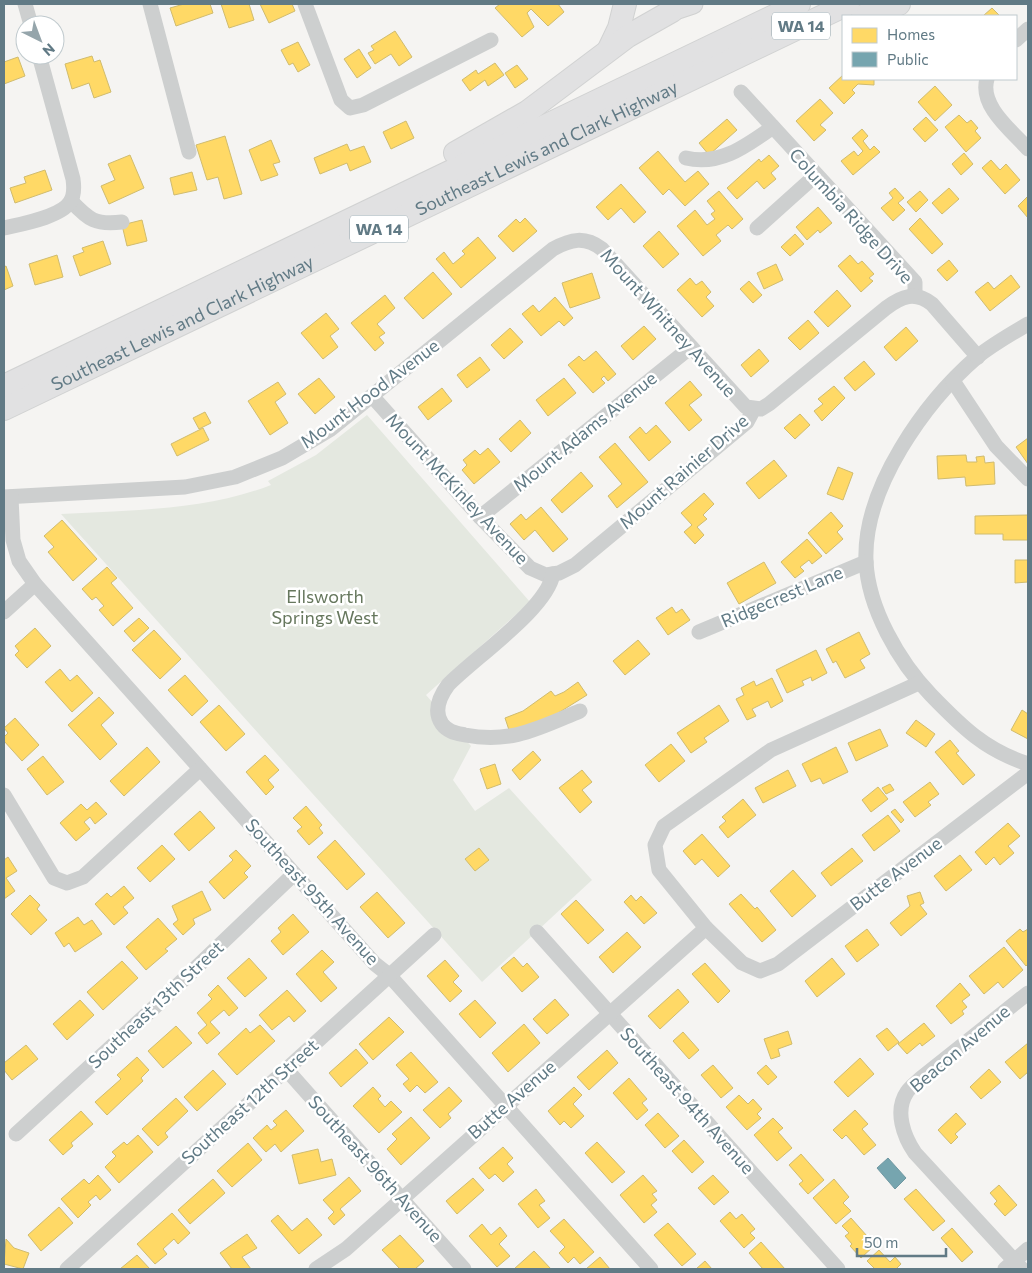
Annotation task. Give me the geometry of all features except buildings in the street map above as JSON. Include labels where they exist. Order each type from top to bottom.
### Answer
[{"type":"highway","points":[[608,52],[620,28],[625,4]]},
{"type":"highway","name":"Southeast Lewis and Clark Highway","points":[[4,386],[800,4]]},
{"type":"highway","name":"Southeast Lewis and Clark Highway","points":[[4,409],[848,4]]},
{"type":"highway","points":[[866,15],[899,4]]},
{"type":"highway","points":[[377,206],[404,180],[527,112],[667,8]]},
{"type":"highway","points":[[755,48],[794,41],[842,23]]},
{"type":"main road","points":[[667,8],[693,4]]},
{"type":"street","points":[[150,4],[189,152]]},
{"type":"street","points":[[305,4],[341,100],[350,108],[363,105],[491,40]]},
{"type":"street","points":[[1017,39],[1028,29]]},
{"type":"street","points":[[4,228],[54,214],[71,201],[74,179],[42,65]]},
{"type":"street","points":[[987,80],[984,88],[988,101],[1028,149]]},
{"type":"street","name":"Columbia Ridge Drive","points":[[741,92],[915,282],[915,296],[924,298],[932,304],[978,357]]},
{"type":"street","points":[[686,158],[700,162],[719,160],[750,143],[773,127]]},
{"type":"street","points":[[757,228],[816,175]]},
{"type":"street","points":[[71,201],[95,222],[106,224],[122,222]]},
{"type":"street","name":"Mount Whitney Avenue","points":[[581,239],[593,242],[610,257],[737,400],[746,407],[754,409]]},
{"type":"street","name":"Mount Hood Avenue","points":[[8,497],[185,487],[235,477],[282,458],[331,429],[552,249],[567,241],[581,239]]},
{"type":"street","name":"Mount Rainier Drive","points":[[549,575],[575,565],[747,422],[754,409],[761,409],[769,404],[896,300],[906,296],[915,296]]},
{"type":"street","points":[[1028,324],[978,357],[930,407],[890,470],[872,512],[866,562],[878,613],[890,639],[919,683],[980,741],[1001,754],[1028,764]]},
{"type":"street","name":"Mount Adams Avenue","points":[[480,517],[690,347]]},
{"type":"street","points":[[953,381],[996,446],[1028,479]]},
{"type":"street","name":"Mount McKinley Avenue","points":[[372,396],[480,517],[530,568],[549,575]]},
{"type":"street","name":"Southeast 95th Avenue","points":[[8,497],[13,540],[19,561],[35,584],[375,964],[389,975],[651,1269]]},
{"type":"street","name":"Ridgecrest Lane","points":[[699,632],[866,562]]},
{"type":"street","points":[[549,575],[552,582],[537,605],[448,685],[441,694],[438,712],[443,725],[453,733],[477,737],[504,738],[527,733],[580,711]]},
{"type":"street","points":[[4,612],[35,584]]},
{"type":"street","points":[[706,928],[659,870],[655,845],[664,826],[771,750],[919,683]]},
{"type":"street","points":[[4,795],[54,878],[67,883],[83,877],[200,769]]},
{"type":"street","name":"Butte Avenue","points":[[316,1269],[346,1249],[706,928],[742,963],[760,970],[778,964],[1028,773]]},
{"type":"street","name":"Southeast 13th Street","points":[[16,1134],[159,1003],[294,874]]},
{"type":"street","name":"Southeast 94th Avenue","points":[[537,932],[838,1269]]},
{"type":"street","name":"Southeast 12th Street","points":[[67,1269],[434,934]]},
{"type":"street","name":"Beacon Avenue","points":[[1014,1266],[915,1153],[903,1131],[901,1111],[907,1092],[921,1078],[1028,993]]},
{"type":"street","name":"Southeast 96th Avenue","points":[[286,1069],[464,1269]]},
{"type":"street","points":[[1014,1266],[1028,1248]]},
{"type":"green space","name":"Ellsworth Springs West","points":[[367,415],[530,602],[426,695],[471,746],[453,780],[475,811],[509,788],[592,880],[482,982],[61,514],[168,508],[194,505],[246,494],[271,485],[268,481],[316,455]]}]
